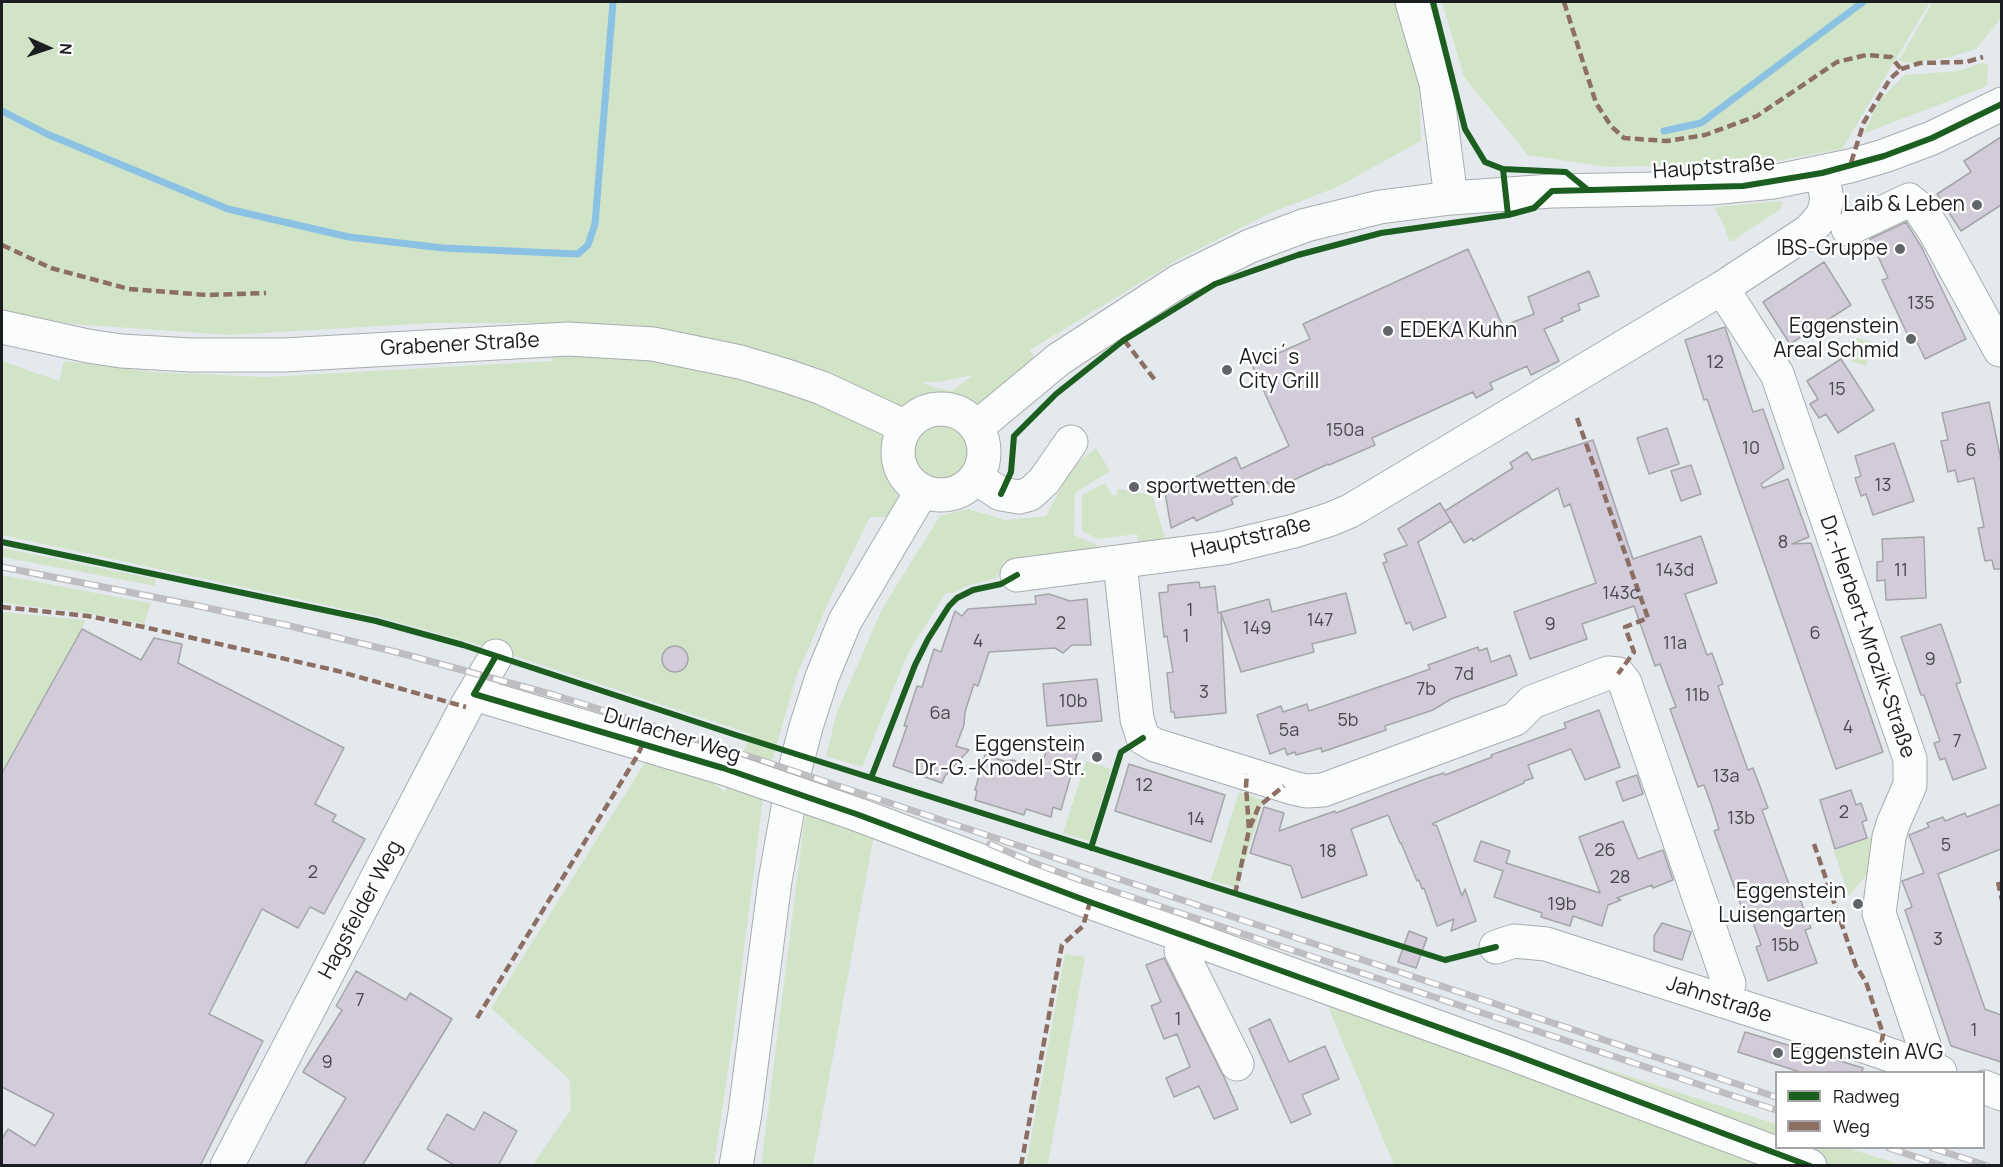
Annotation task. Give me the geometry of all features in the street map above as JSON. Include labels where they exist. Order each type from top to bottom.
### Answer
[{"type":"street","points":[[1412,2],[1436,83],[1450,198]]},
{"type":"street","name":"Hauptstraße","points":[[977,427],[1069,353],[1179,280],[1250,246],[1306,225],[1380,207],[1450,198],[1552,191],[1743,186],[1822,173],[1861,163],[1932,138],[2001,104]]},
{"type":"street","name":"Hauptstraße","points":[[1017,575],[1224,548],[1263,540],[1350,511],[1722,288],[1809,231],[1823,215],[1827,199],[1822,173]]},
{"type":"street","points":[[1848,229],[1909,200],[1920,209],[1934,230],[2000,350]]},
{"type":"street","name":"Dr.-Herbert-Mrozik-Straße","points":[[1722,288],[1777,374],[1910,759],[1908,792],[1889,837],[1880,913],[1934,1070]]},
{"type":"street","name":"Grabener Straße","points":[[2,327],[99,348],[202,356],[284,355],[558,339],[653,344],[740,362],[787,376],[822,388],[906,427]]},
{"type":"street","points":[[933,410],[950,410],[965,416],[977,427],[983,440],[985,453],[976,478],[966,488],[953,494],[939,496],[925,493],[912,484],[902,472],[898,457],[899,441],[906,427],[917,416],[933,410]]},
{"type":"street","points":[[976,478],[1001,494],[1019,497],[1030,494],[1044,481],[1071,442]]},
{"type":"street","points":[[736,1166],[775,881],[795,770],[806,727],[822,677],[845,621],[916,501],[925,493]]},
{"type":"street","points":[[1120,563],[1137,719],[1143,738],[1155,745],[1306,791],[1323,789],[1515,719],[1532,702],[1608,673],[1618,674],[1625,683],[1729,984],[1723,1001]]},
{"type":"street","name":"Hagsfelder Weg","points":[[227,1166],[457,724],[496,656]]},
{"type":"street","name":"Durlacher Weg","points":[[474,694],[723,768],[859,815],[1518,1056],[1810,1166]]},
{"type":"street","points":[[1185,936],[1181,951],[1237,1064]]},
{"type":"street","name":"Jahnstraße","points":[[1496,947],[1514,941],[1546,944],[1934,1070]]},
{"type":"street","points":[[1985,1089],[2001,1094]]},
{"type":"green space","points":[[2,2],[1395,2],[1419,78],[1421,141],[1337,187],[1268,214],[1181,258],[1030,350],[1037,361],[976,408],[901,408],[888,432],[895,458],[898,495],[891,517],[870,517],[829,601],[796,677],[764,790],[734,1029],[714,1165],[533,1165],[571,1109],[570,1080],[491,1008],[649,756],[707,779],[725,792],[751,734],[493,649],[376,616],[2,535],[2,361],[59,381],[64,361],[154,372],[266,377],[552,361],[556,323],[432,323],[229,335],[72,324],[2,311]],"holes":[[[973,375],[952,391],[936,388],[921,382],[939,382]]]},
{"type":"green space","points":[[1442,2],[1930,2],[1842,149],[1759,164],[1606,167],[1528,155],[1464,77]]},
{"type":"green space","points":[[1933,2],[2001,2],[2001,18],[1976,49],[1947,58],[1906,63],[1899,60]]},
{"type":"green space","points":[[1982,63],[1988,64],[1987,86],[1863,134],[1880,99],[1905,75],[1958,71]]},
{"type":"green space","points":[[1779,201],[1782,203],[1781,209],[1732,241],[1729,241],[1724,225],[1715,210],[1717,207]]},
{"type":"green space","points":[[1856,338],[1873,342],[1866,366],[1850,361]]},
{"type":"green space","points":[[936,424],[948,424],[963,432],[971,447],[971,459],[963,474],[948,482],[936,482],[921,474],[913,459],[913,447],[921,432]]},
{"type":"green space","points":[[1096,448],[1110,471],[1075,493],[1074,535],[1097,545],[1096,549],[1004,561],[997,578],[966,586],[954,593],[946,593],[908,653],[862,767],[826,756],[837,712],[882,609],[940,516],[968,509],[1006,520],[1046,516],[1068,475]]},
{"type":"green space","points":[[1105,483],[1112,495],[1117,495],[1118,489],[1152,495],[1166,541],[1138,544],[1137,534],[1097,539],[1082,531],[1082,495]]},
{"type":"green space","points":[[2,548],[155,579],[156,586],[2,557]]},
{"type":"green space","points":[[2,575],[151,603],[144,624],[87,613],[2,602]]},
{"type":"green space","points":[[2,612],[85,620],[5,767],[2,766]]},
{"type":"green space","points":[[1086,761],[1111,769],[1089,841],[1063,833]]},
{"type":"green space","points":[[1239,792],[1265,801],[1263,801],[1237,888],[1211,880]]},
{"type":"green space","points":[[806,807],[875,830],[813,1165],[761,1166]]},
{"type":"green space","points":[[1875,836],[1869,872],[1849,896],[1834,851]]},
{"type":"green space","points":[[1065,954],[1085,957],[1048,1165],[1026,1165]]},
{"type":"green space","points":[[1322,992],[1764,1155],[1761,1165],[1394,1165]]},
{"type":"green space","points":[[1518,1040],[1775,1124],[1775,1146]]},
{"type":"green space","points":[[1783,1149],[1850,1149],[1902,1165],[1828,1165]]},
{"type":"building","points":[[2001,137],[2001,205],[1961,231],[1937,194],[1971,172],[1964,161]]},
{"type":"building","points":[[1906,222],[1922,248],[1966,339],[1925,359],[1916,340],[1911,342],[1882,280],[1888,278],[1870,239]]},
{"type":"building","points":[[1468,249],[1503,326],[1534,314],[1528,297],[1589,271],[1599,296],[1578,304],[1580,310],[1544,329],[1559,361],[1531,375],[1527,366],[1490,383],[1493,389],[1476,398],[1473,392],[1372,438],[1375,445],[1272,490],[1268,482],[1231,499],[1233,504],[1196,521],[1194,517],[1171,528],[1165,492],[1236,457],[1241,469],[1289,446],[1252,365],[1310,339],[1303,324]]},
{"type":"building","points":[[1824,262],[1851,305],[1790,344],[1763,302]]},
{"type":"building","points":[[1725,327],[1753,412],[1763,409],[1784,468],[1761,484],[1763,488],[1788,479],[1809,537],[1792,544],[1811,543],[1883,752],[1836,769],[1707,399],[1704,400],[1685,340]]},
{"type":"building","points":[[1841,359],[1874,410],[1838,433],[1826,414],[1819,418],[1810,404],[1818,399],[1807,381]]},
{"type":"building","points":[[1989,402],[2001,460],[2001,569],[1994,569],[1992,560],[1985,561],[1978,528],[1984,527],[1974,478],[1958,482],[1955,470],[1948,472],[1941,441],[1948,440],[1942,413]]},
{"type":"building","points":[[1667,428],[1679,464],[1649,474],[1637,438]]},
{"type":"building","points":[[1593,440],[1633,559],[1701,536],[1717,583],[1685,594],[1707,655],[1712,653],[1723,684],[1718,686],[1748,770],[1753,768],[1768,808],[1762,810],[1791,890],[1796,888],[1811,928],[1805,930],[1817,963],[1768,981],[1756,947],[1761,945],[1748,909],[1743,911],[1714,831],[1719,829],[1711,804],[1704,785],[1698,787],[1670,709],[1676,707],[1660,664],[1655,666],[1634,606],[1582,624],[1587,639],[1530,659],[1514,612],[1596,583],[1570,504],[1564,507],[1558,488],[1473,541],[1472,538],[1464,543],[1445,511],[1513,468],[1510,463],[1527,452],[1532,460]]},
{"type":"building","points":[[1894,443],[1914,501],[1873,515],[1866,494],[1861,496],[1855,478],[1861,476],[1855,456]]},
{"type":"building","points":[[1691,465],[1701,494],[1681,501],[1671,471]]},
{"type":"building","points":[[1440,503],[1451,521],[1418,542],[1446,617],[1413,630],[1410,622],[1406,624],[1383,563],[1387,562],[1384,554],[1407,545],[1398,529]]},
{"type":"building","points":[[1924,537],[1926,598],[1886,600],[1885,580],[1877,581],[1877,562],[1883,561],[1882,539]]},
{"type":"building","points":[[1199,582],[1200,588],[1215,586],[1218,613],[1269,599],[1272,612],[1346,593],[1356,633],[1312,644],[1314,652],[1241,672],[1221,613],[1226,713],[1175,718],[1174,712],[1171,712],[1167,673],[1173,672],[1167,636],[1164,637],[1159,593],[1168,592],[1168,585]]},
{"type":"building","points":[[1049,594],[1070,601],[1087,599],[1091,645],[1072,645],[1063,653],[1055,648],[989,652],[978,686],[974,684],[965,712],[964,725],[956,746],[969,750],[945,776],[942,783],[893,766],[907,726],[904,726],[917,686],[922,687],[934,649],[941,652],[955,611],[962,616],[968,609],[1036,604],[1035,596]]},
{"type":"building","points":[[1941,624],[1961,682],[1956,684],[1986,768],[1953,780],[1945,758],[1940,760],[1934,743],[1940,741],[1901,637]]},
{"type":"building","points":[[82,629],[141,660],[154,638],[182,644],[178,663],[344,748],[315,804],[336,815],[332,821],[365,839],[324,914],[310,907],[298,928],[262,909],[209,1014],[263,1041],[200,1166],[2,1166],[2,1139],[8,1129],[35,1146],[54,1114],[2,1087],[2,773]]},
{"type":"building","points":[[675,646],[684,650],[688,659],[684,668],[675,672],[666,668],[662,659],[666,650]]},
{"type":"building","points":[[1478,647],[1479,651],[1487,648],[1491,662],[1510,655],[1517,675],[1451,699],[1433,710],[1385,726],[1386,730],[1322,752],[1321,748],[1296,755],[1295,752],[1287,755],[1285,748],[1270,754],[1257,715],[1281,706],[1283,712],[1307,704],[1309,711],[1430,669],[1428,665]]},
{"type":"building","points":[[1097,679],[1102,721],[1047,726],[1043,684]]},
{"type":"building","points":[[1599,710],[1620,767],[1585,780],[1571,749],[1528,765],[1533,778],[1524,783],[1432,824],[1437,826],[1462,896],[1465,889],[1476,921],[1451,931],[1454,919],[1437,926],[1424,888],[1422,889],[1419,880],[1417,881],[1388,815],[1351,829],[1367,875],[1302,898],[1291,866],[1250,853],[1264,807],[1284,813],[1279,831],[1335,811],[1336,813],[1428,778],[1444,773],[1445,775],[1492,757],[1491,755],[1566,728],[1564,723]]},
{"type":"building","points":[[1050,738],[1079,747],[1061,810],[1053,807],[1051,817],[1026,809],[1024,815],[975,800],[977,791],[975,790],[985,755],[1004,761],[1014,760],[1039,776]]},
{"type":"building","points":[[1129,764],[1225,795],[1211,842],[1115,811]]},
{"type":"building","points":[[1637,775],[1643,794],[1623,801],[1616,782]]},
{"type":"building","points":[[1851,790],[1856,805],[1861,803],[1867,820],[1862,822],[1867,838],[1835,849],[1820,800]]},
{"type":"building","points":[[2001,804],[2001,849],[1938,874],[1985,1009],[2001,1015],[2001,1062],[1951,1046],[1905,910],[1912,907],[1902,881],[1924,873],[1909,835],[1929,827],[1927,823],[1943,817],[1945,821],[1965,813],[1967,817]]},
{"type":"building","points":[[1623,821],[1638,859],[1663,850],[1673,880],[1617,898],[1621,900],[1608,905],[1602,926],[1573,916],[1570,926],[1541,917],[1542,913],[1494,897],[1503,871],[1474,861],[1481,841],[1510,851],[1506,863],[1600,893],[1579,837]]},
{"type":"building","points":[[1662,923],[1691,932],[1682,960],[1654,951],[1654,936]]},
{"type":"building","points":[[1409,931],[1427,938],[1416,968],[1398,962]]},
{"type":"building","points":[[1164,958],[1238,1109],[1214,1119],[1199,1086],[1174,1097],[1166,1078],[1190,1067],[1177,1034],[1164,1039],[1151,1006],[1161,1002],[1146,965]]},
{"type":"building","points":[[356,971],[406,1000],[410,993],[452,1019],[362,1166],[304,1166],[346,1098],[303,1072],[342,1010],[336,1006]]},
{"type":"building","points":[[1270,1019],[1289,1062],[1325,1046],[1339,1079],[1302,1095],[1311,1114],[1291,1123],[1249,1029]]},
{"type":"building","points":[[1745,1032],[1863,1068],[1862,1071],[1797,1071],[1738,1052]]},
{"type":"building","points":[[484,1112],[517,1131],[498,1166],[456,1166],[427,1149],[447,1114],[474,1130]]},
{"type":"waterway","points":[[2,111],[47,134],[228,209],[349,237],[443,248],[578,254],[588,245],[595,224],[613,2]]},
{"type":"waterway","points":[[1664,131],[1701,123],[1863,2]]},
{"type":"railway","points":[[2,567],[290,626],[554,695],[730,750],[1775,1097]]},
{"type":"railway","points":[[990,844],[1080,880],[1775,1110]]},
{"type":"railway","points":[[1892,1149],[1943,1166]]},
{"type":"railway","points":[[1935,1149],[1988,1166]]},
{"type":"marked path","points":[[1564,2],[1596,103],[1611,126],[1624,138],[1667,141],[1705,135],[1757,116],[1837,62],[1866,55],[1891,57],[1901,69],[1890,79],[1864,122],[1850,166]]},
{"type":"marked path","points":[[1901,69],[1920,63],[1966,62],[1983,57]]},
{"type":"marked path","points":[[2,245],[51,268],[129,289],[207,295],[266,293]]},
{"type":"marked path","points":[[1124,340],[1155,380]]},
{"type":"marked path","points":[[1577,418],[1648,618],[1625,627],[1634,652],[1618,674]]},
{"type":"marked path","points":[[2,607],[88,616],[144,627],[334,670],[466,707]]},
{"type":"marked path","points":[[477,1018],[643,744]]},
{"type":"marked path","points":[[1235,894],[1249,830],[1247,774]]},
{"type":"marked path","points":[[1250,827],[1259,806],[1284,786]]},
{"type":"marked path","points":[[1814,844],[1856,966],[1866,982],[1883,1034],[1880,1052]]},
{"type":"marked path","points":[[1998,882],[2002,900]]},
{"type":"marked path","points":[[1021,1166],[1062,945],[1083,926],[1090,902]]},
{"type":"cycle path","points":[[1433,2],[1465,129],[1485,162],[1503,169],[1508,215]]},
{"type":"cycle path","points":[[1001,494],[1011,472],[1014,436],[1056,394],[1124,340],[1215,284],[1298,255],[1381,233],[1508,215],[1534,208],[1552,191],[1743,186],[1822,173],[1884,156],[1932,138],[2002,104]]},
{"type":"cycle path","points":[[1503,169],[1566,172],[1588,190]]},
{"type":"cycle path","points":[[2,542],[376,621],[463,645],[736,735],[1445,960],[1496,947]]},
{"type":"cycle path","points":[[871,778],[915,665],[949,606],[957,598],[973,590],[1001,584],[1017,575]]},
{"type":"cycle path","points":[[496,656],[474,694],[723,768],[859,815],[1090,902],[1507,1052],[1810,1166]]},
{"type":"cycle path","points":[[1091,848],[1121,752],[1143,738]]},
{"type":"place","name":"Laib & Leben","points":[[1977,205]]},
{"type":"place","name":"IBS-Gruppe","points":[[1900,249]]},
{"type":"place","name":"EDEKA Kuhn","points":[[1388,331]]},
{"type":"place","name":"Eggenstein Areal Schmid","points":[[1911,339]]},
{"type":"place","name":"Avci´s City Grill","points":[[1227,370]]},
{"type":"place","name":"sportwetten.de","points":[[1134,487]]},
{"type":"place","name":"Eggenstein Dr.-G.-Knodel-Str.","points":[[1097,757]]},
{"type":"place","name":"Eggenstein Luisengarten","points":[[1858,904]]},
{"type":"place","name":"Eggenstein AVG","points":[[1778,1053]]}]
